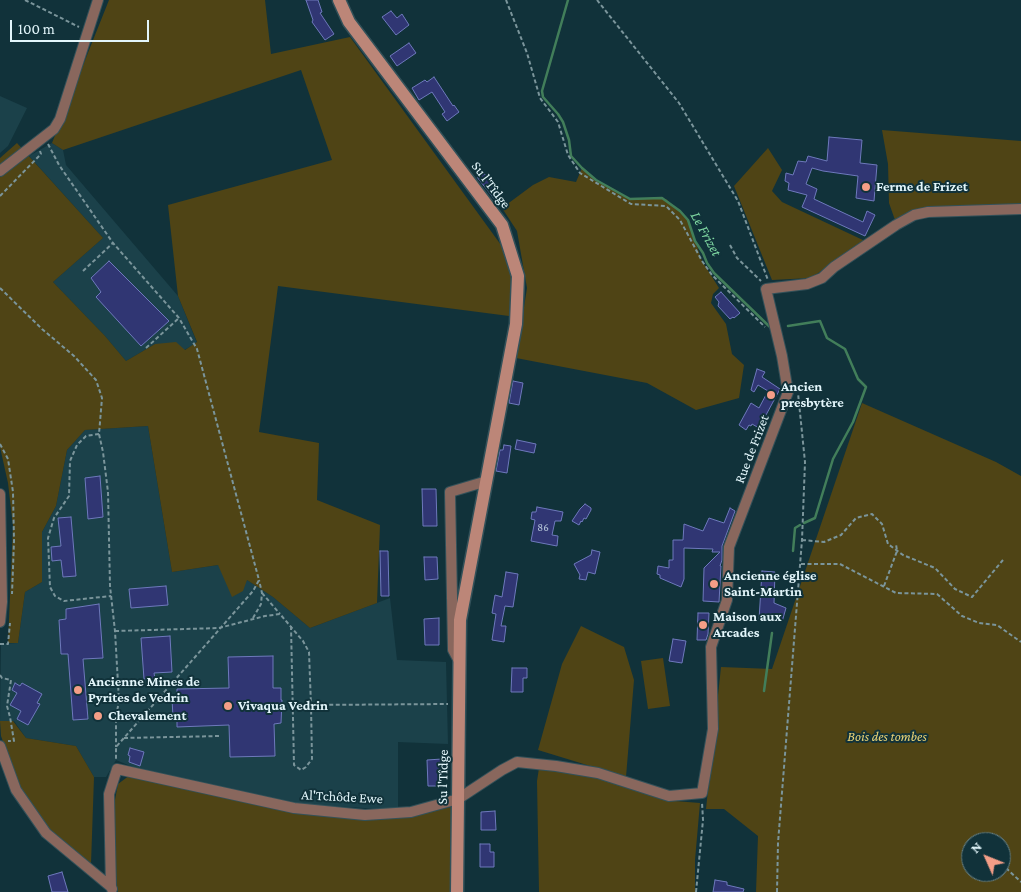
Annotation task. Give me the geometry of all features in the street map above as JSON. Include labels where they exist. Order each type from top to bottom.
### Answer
[{"type":"street","points":[[0,171],[45,137],[54,129],[60,119],[98,0]]},
{"type":"street","name":"Su l'Tîdge","points":[[339,0],[348,22],[502,225],[518,276],[516,324],[460,620],[457,892]]},
{"type":"street","points":[[768,289],[807,284],[822,278],[834,267],[914,215],[928,212],[1021,209]]},
{"type":"street","name":"Rue de Frizet","points":[[702,793],[713,729],[711,647],[727,600],[729,547],[788,392],[768,289]]},
{"type":"street","name":"Su l'Tîdge","points":[[460,663],[452,650],[450,492],[487,481]]},
{"type":"street","points":[[0,494],[2,602],[0,622]]},
{"type":"street","points":[[3,743],[16,790],[46,833],[112,890]]},
{"type":"street","name":"Al'Tchôde Ewe","points":[[117,768],[294,808],[365,815],[411,812],[458,799],[517,762],[598,773],[669,796],[702,793]]},
{"type":"street","points":[[112,890],[109,794],[117,768]]},
{"type":"path","points":[[25,0],[88,32]]},
{"type":"path","points":[[506,0],[527,53],[540,98],[558,122],[568,155],[580,173],[631,204],[666,206],[680,220],[702,261],[712,274],[769,331]]},
{"type":"path","points":[[597,0],[679,102],[738,201],[768,289]]},
{"type":"path","points":[[0,196],[41,154],[40,149],[45,137]]},
{"type":"path","points":[[45,137],[59,165],[113,243],[180,318],[197,349],[262,594],[261,604],[253,619]]},
{"type":"path","points":[[83,271],[113,243]]},
{"type":"path","points":[[730,245],[737,258],[768,289]]},
{"type":"path","points":[[0,288],[42,330],[74,356],[96,380],[102,398],[99,434],[104,452],[108,492],[111,596],[119,701],[116,717],[117,768]]},
{"type":"path","points":[[146,348],[180,318]]},
{"type":"path","points":[[777,892],[778,843],[802,540],[804,462],[797,389]]},
{"type":"path","points":[[99,434],[86,436],[77,445],[70,461],[69,496],[54,518],[48,538],[50,587],[55,596],[64,601],[111,596]]},
{"type":"path","points":[[802,540],[824,542],[840,535],[856,518],[872,514],[882,524],[888,544],[897,551],[935,568],[955,589],[972,598],[1003,560]]},
{"type":"path","points":[[884,586],[897,551],[896,544]]},
{"type":"path","points":[[801,564],[840,564],[896,593],[937,594],[962,616],[979,623],[997,625],[1021,642]]},
{"type":"path","points":[[116,747],[253,591],[259,580]]},
{"type":"path","points":[[262,594],[291,626],[309,652],[312,759],[301,770],[294,765],[291,626]]},
{"type":"path","points":[[115,631],[219,628],[280,614]]},
{"type":"path","points":[[0,675],[2,678],[11,680],[7,706],[14,741],[3,743]]},
{"type":"path","points":[[311,705],[459,704]]},
{"type":"path","points":[[124,738],[220,736]]},
{"type":"path","points":[[696,892],[702,820],[702,793]]},
{"type":"path","points":[[1011,873],[1021,882]]},
{"type":"shaded area","points":[[0,96],[27,108],[8,146],[0,153]]},
{"type":"shaded area","points":[[52,143],[63,150],[66,165],[178,296],[197,343],[184,350],[155,344],[126,361],[105,336],[53,282],[103,238],[29,156]]},
{"type":"shaded area","points":[[148,426],[172,572],[218,565],[247,580],[273,597],[310,628],[390,598],[397,660],[446,662],[448,744],[398,742],[398,810],[297,804],[145,772],[116,760],[106,777],[94,777],[76,746],[26,738],[14,721],[0,721],[1,644],[18,643],[25,592],[42,582],[42,532],[56,506],[67,450],[85,430]]},
{"type":"green space","points":[[109,0],[265,0],[271,54],[350,37],[501,245],[513,273],[509,316],[278,286],[259,432],[319,443],[317,500],[380,525],[377,603],[310,628],[273,597],[247,580],[243,591],[232,597],[218,565],[172,572],[148,426],[85,430],[67,450],[56,506],[42,532],[42,582],[25,592],[18,643],[8,643],[13,526],[8,483],[0,447],[0,158],[17,143],[103,238],[53,282],[105,336],[126,361],[155,344],[176,342],[185,350],[197,342],[178,296],[168,205],[332,160],[301,70],[63,150],[52,143]]},
{"type":"green space","points":[[882,130],[1021,141],[1021,204],[895,220],[889,203],[888,164]]},
{"type":"green space","points":[[768,148],[782,170],[772,191],[782,202],[865,241],[811,278],[772,280],[734,186]]},
{"type":"green space","points":[[582,168],[596,180],[630,199],[666,199],[688,220],[702,261],[719,288],[713,294],[711,303],[726,324],[732,354],[744,365],[739,398],[696,410],[647,383],[516,358],[527,288],[517,231],[502,208],[533,185],[549,177],[576,182]]},
{"type":"green space","name":"Bois des tombes","points":[[862,403],[996,462],[1021,476],[1021,892],[756,892],[758,836],[724,809],[706,809],[721,667],[772,669]]},
{"type":"green space","points":[[581,626],[624,647],[634,680],[626,777],[538,750],[562,664]]},
{"type":"green space","points":[[663,658],[670,706],[648,709],[641,661]]},
{"type":"green space","points":[[0,721],[13,721],[26,738],[76,746],[94,777],[91,864],[49,831],[20,789],[1,736]]},
{"type":"green space","points":[[539,768],[599,776],[675,801],[700,803],[695,860],[695,892],[539,892],[537,781]]},
{"type":"green space","points":[[130,775],[208,794],[409,817],[451,807],[456,812],[455,892],[118,892],[116,882],[114,805],[118,784]]},
{"type":"building","points":[[306,0],[318,0],[322,12],[320,13],[334,34],[325,40],[312,22]]},
{"type":"building","points":[[391,11],[397,18],[402,14],[409,25],[396,35],[382,17]]},
{"type":"building","points":[[409,43],[416,53],[397,66],[390,56]]},
{"type":"building","points":[[434,77],[459,112],[447,121],[442,114],[445,112],[432,92],[419,100],[412,88]]},
{"type":"building","name":"Ferme de Frizet","points":[[829,137],[862,140],[860,163],[877,165],[874,201],[856,198],[858,176],[812,168],[806,184],[817,189],[814,199],[863,222],[867,211],[875,215],[865,236],[802,207],[807,195],[788,190],[789,183],[785,181],[786,173],[793,175],[798,161],[806,162],[808,156],[827,161]]},
{"type":"building","points":[[483,172],[504,199],[499,205],[477,177]]},
{"type":"building","points":[[109,261],[169,321],[141,346],[96,297],[101,292],[91,278]]},
{"type":"building","points":[[721,292],[740,313],[734,318],[730,319],[718,306],[719,302],[715,297]]},
{"type":"building","points":[[757,369],[765,372],[762,377],[780,389],[759,428],[752,424],[746,430],[739,425],[751,403],[759,408],[768,391],[758,385],[754,392],[751,390]]},
{"type":"building","points":[[513,381],[523,383],[519,405],[509,403]]},
{"type":"building","points":[[517,440],[536,444],[534,453],[515,449]]},
{"type":"building","points":[[504,445],[511,446],[507,473],[496,471],[500,450],[503,450]]},
{"type":"building","points":[[100,476],[103,517],[88,519],[85,478]]},
{"type":"building","points":[[422,489],[436,489],[437,526],[423,526]]},
{"type":"building","points":[[585,504],[591,510],[586,519],[584,518],[579,525],[572,521]]},
{"type":"building","points":[[537,507],[563,512],[561,521],[555,521],[552,535],[558,536],[557,546],[531,541],[535,520],[531,519],[532,512],[536,512]]},
{"type":"building","points":[[730,508],[735,511],[722,546],[719,602],[703,601],[704,568],[720,552],[712,552],[713,549],[684,548],[684,579],[681,587],[660,578],[660,575],[657,574],[658,566],[669,568],[669,560],[673,560],[673,540],[683,540],[684,524],[703,531],[709,518],[724,523]]},
{"type":"building","points":[[71,517],[76,576],[63,577],[61,560],[52,561],[51,547],[61,546],[58,518]]},
{"type":"building","points":[[592,550],[600,552],[595,574],[588,572],[586,580],[579,579],[580,575],[574,564],[591,555]]},
{"type":"building","points":[[380,551],[388,551],[389,596],[381,596]]},
{"type":"building","points":[[424,557],[437,557],[438,579],[425,580]]},
{"type":"building","points":[[762,571],[775,572],[774,603],[786,608],[782,622],[772,619],[772,621],[759,620]]},
{"type":"building","points":[[506,572],[518,574],[513,607],[505,606],[501,626],[506,626],[504,642],[492,640],[496,614],[492,613],[495,595],[502,597]]},
{"type":"building","points":[[166,586],[168,605],[131,608],[129,589]]},
{"type":"building","name":"Ancienne Mines de Pyrites de Vedrin","points":[[99,604],[103,658],[83,659],[88,719],[73,720],[68,654],[61,654],[59,620],[66,619],[66,609]]},
{"type":"building","name":"Maison aux Arcades","points":[[698,613],[709,613],[706,640],[697,640]]},
{"type":"building","points":[[439,618],[439,645],[425,645],[424,619]]},
{"type":"building","points":[[170,636],[172,672],[154,673],[155,679],[144,679],[141,638]]},
{"type":"building","points":[[673,639],[686,641],[682,663],[669,661]]},
{"type":"building","name":"Vivaqua Vedrin","points":[[273,656],[273,688],[281,688],[282,700],[281,723],[274,724],[275,756],[230,757],[229,725],[177,727],[177,717],[173,717],[172,699],[177,699],[177,689],[229,688],[228,657]]},
{"type":"building","points":[[512,668],[527,668],[527,678],[523,678],[523,692],[511,692]]},
{"type":"building","points":[[15,683],[20,686],[22,683],[42,694],[37,703],[40,704],[28,725],[17,719],[21,711],[10,705],[17,693],[12,690]]},
{"type":"building","points":[[130,748],[144,752],[140,766],[129,762]]},
{"type":"building","points":[[442,759],[442,786],[428,786],[427,760]]},
{"type":"building","points":[[495,811],[496,830],[481,830],[481,812]]},
{"type":"building","points":[[480,844],[490,844],[490,852],[494,852],[494,867],[480,867]]},
{"type":"building","points":[[62,872],[68,892],[52,892],[48,876]]},
{"type":"building","points":[[715,880],[727,882],[727,885],[744,889],[743,892],[713,892]]},
{"type":"waterway","name":"Le Frizet","points":[[568,0],[542,91],[543,97],[563,122],[569,140],[571,156],[596,180],[630,199],[662,198],[680,211],[688,220],[695,241],[714,273],[772,329]]},
{"type":"waterway","name":"Le Frizet","points":[[788,326],[820,321],[827,338],[845,349],[858,379],[866,387],[853,422],[833,459],[815,518],[804,523]]},
{"type":"waterway","name":"Le Frizet","points":[[793,551],[795,528],[800,525]]},
{"type":"waterway","name":"Le Frizet","points":[[764,691],[772,633]]},
{"type":"place","name":"Ferme de Frizet","points":[[866,187]]},
{"type":"place","name":"Ancien presbytère","points":[[771,395]]},
{"type":"place","name":"Ancienne église Saint-Martin","points":[[714,584]]},
{"type":"place","name":"Maison aux Arcades","points":[[703,625]]},
{"type":"place","name":"Ancienne Mines de Pyrites de Vedrin","points":[[78,690]]},
{"type":"place","name":"Vivaqua Vedrin","points":[[228,706]]},
{"type":"place","name":"Chevalement","points":[[98,716]]}]
